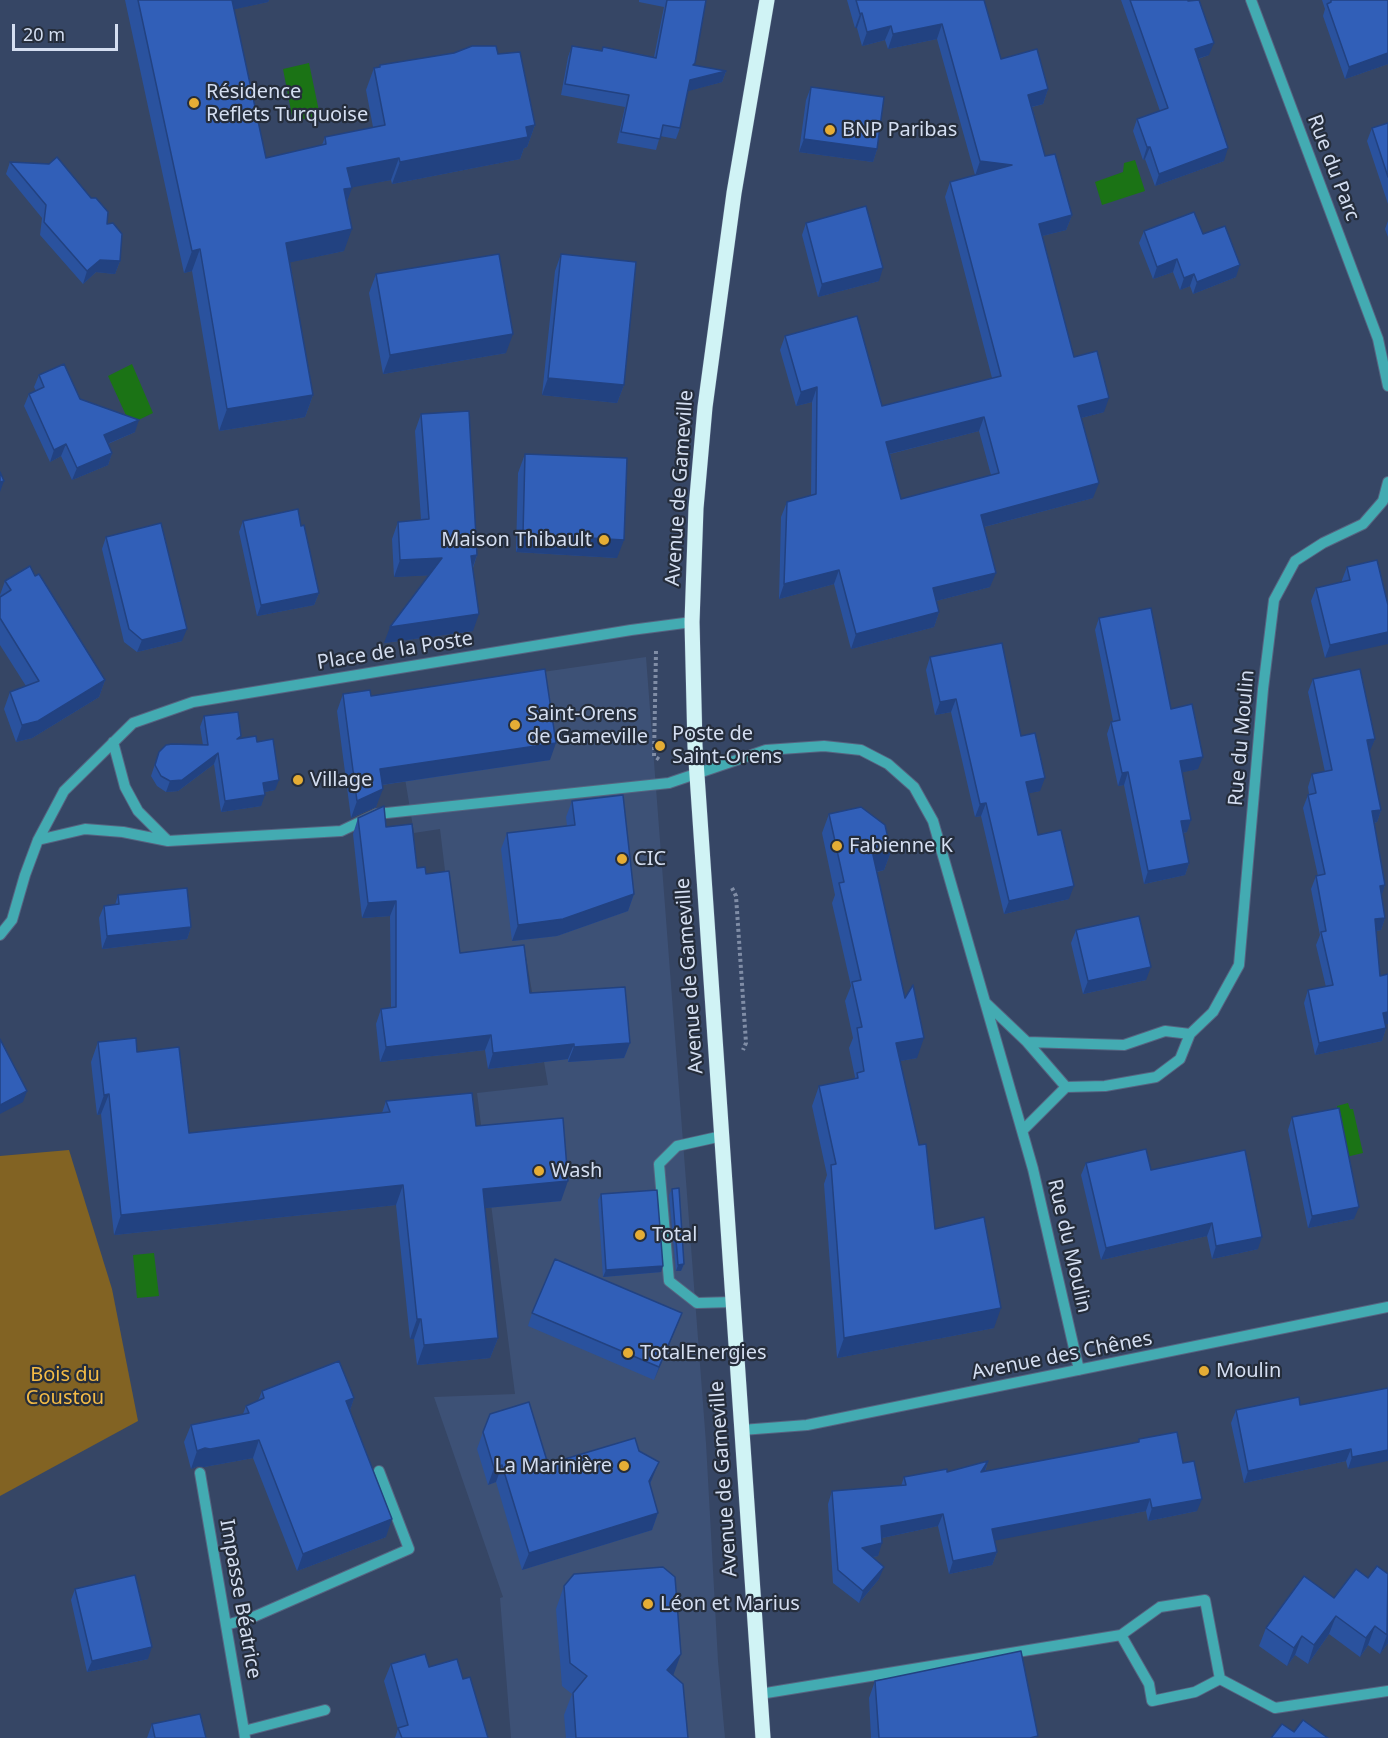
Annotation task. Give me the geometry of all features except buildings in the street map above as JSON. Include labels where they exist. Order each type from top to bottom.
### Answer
[{"type":"main road","name":"Avenue de Gameville","points":[[763,1738],[697,774],[692,622],[696,508],[705,407],[734,193],[767,0]]},
{"type":"street","name":"Rue du Parc","points":[[1251,0],[1383,338]]},
{"type":"street","points":[[1383,338],[1388,386]]},
{"type":"street","name":"Rue du Moulin","points":[[986,1003],[1026,1042],[1066,1087],[1105,1086],[1156,1077],[1180,1059],[1190,1034],[1213,1012],[1239,965],[1263,689],[1274,600],[1295,561],[1323,543],[1363,524],[1383,501],[1388,482]]},
{"type":"street","name":"Place de la Poste","points":[[0,935],[12,920],[38,840],[64,791],[133,723],[193,702],[692,622]]},
{"type":"street","points":[[113,742],[125,787],[138,810],[168,841]]},
{"type":"street","name":"Rue du Moulin","points":[[697,774],[765,750],[824,746],[861,750],[888,764],[915,787],[933,821],[1023,1130],[1079,1370]]},
{"type":"street","points":[[38,840],[85,829],[123,832],[168,841],[341,831],[377,814],[648,786],[669,783],[697,774]]},
{"type":"street","points":[[1026,1042],[1124,1045],[1165,1031],[1190,1034]]},
{"type":"street","points":[[1023,1130],[1066,1087]]},
{"type":"street","points":[[722,1136],[677,1146],[659,1164],[669,1281],[697,1303],[733,1302]]},
{"type":"street","name":"Avenue des Chênes","points":[[742,1430],[807,1425],[1388,1307]]},
{"type":"street","points":[[226,1625],[251,1618],[410,1549],[379,1471]]},
{"type":"street","name":"Impasse Béatrice","points":[[200,1473],[244,1735],[325,1710]]},
{"type":"street","points":[[760,1694],[1121,1635],[1160,1607],[1205,1600],[1220,1679]]},
{"type":"street","points":[[1121,1635],[1149,1684],[1152,1701],[1195,1692],[1220,1679]]},
{"type":"street","points":[[1220,1679],[1275,1708],[1388,1694]]},
{"type":"path","points":[[661,645],[654,652],[654,756],[664,764]]},
{"type":"shaded area","points":[[309,63],[320,116],[293,121],[283,69]]},
{"type":"shaded area","points":[[1135,160],[1145,191],[1102,205],[1095,182],[1123,172],[1124,163]]},
{"type":"shaded area","points":[[132,364],[153,413],[130,424],[108,376]]},
{"type":"shaded area","points":[[646,657],[706,1443],[718,1661],[725,1738],[511,1738],[500,1598],[503,1597],[434,1397],[515,1394],[477,1093],[548,1085],[526,957],[456,963],[440,829],[414,833],[391,694]]},
{"type":"shaded area","points":[[1348,1103],[1350,1109],[1353,1109],[1363,1153],[1346,1157],[1337,1106]]},
{"type":"shaded area","points":[[154,1253],[159,1296],[137,1298],[133,1255]]},
{"type":"green space","name":"Bois du Coustou","points":[[69,1150],[112,1289],[138,1421],[0,1496],[0,1156]]},
{"type":"place","name":"Résidence Reflets Turquoise","points":[[194,103]]},
{"type":"place","name":"BNP Paribas","points":[[830,130]]},
{"type":"place","name":"Maison Thibault","points":[[604,540]]},
{"type":"place","name":"Saint-Orens de Gameville","points":[[515,725]]},
{"type":"place","name":"Poste de Saint-Orens","points":[[660,746]]},
{"type":"place","name":"Village","points":[[298,780]]},
{"type":"place","name":"Fabienne K","points":[[837,846]]},
{"type":"place","name":"CIC","points":[[622,859]]},
{"type":"place","name":"Wash","points":[[539,1171]]},
{"type":"place","name":"Total","points":[[640,1235]]},
{"type":"place","name":"TotalEnergies","points":[[628,1353]]},
{"type":"place","name":"Moulin","points":[[1204,1371]]},
{"type":"place","name":"La Marinière","points":[[624,1466]]},
{"type":"place","name":"Léon et Marius","points":[[648,1604]]}]
